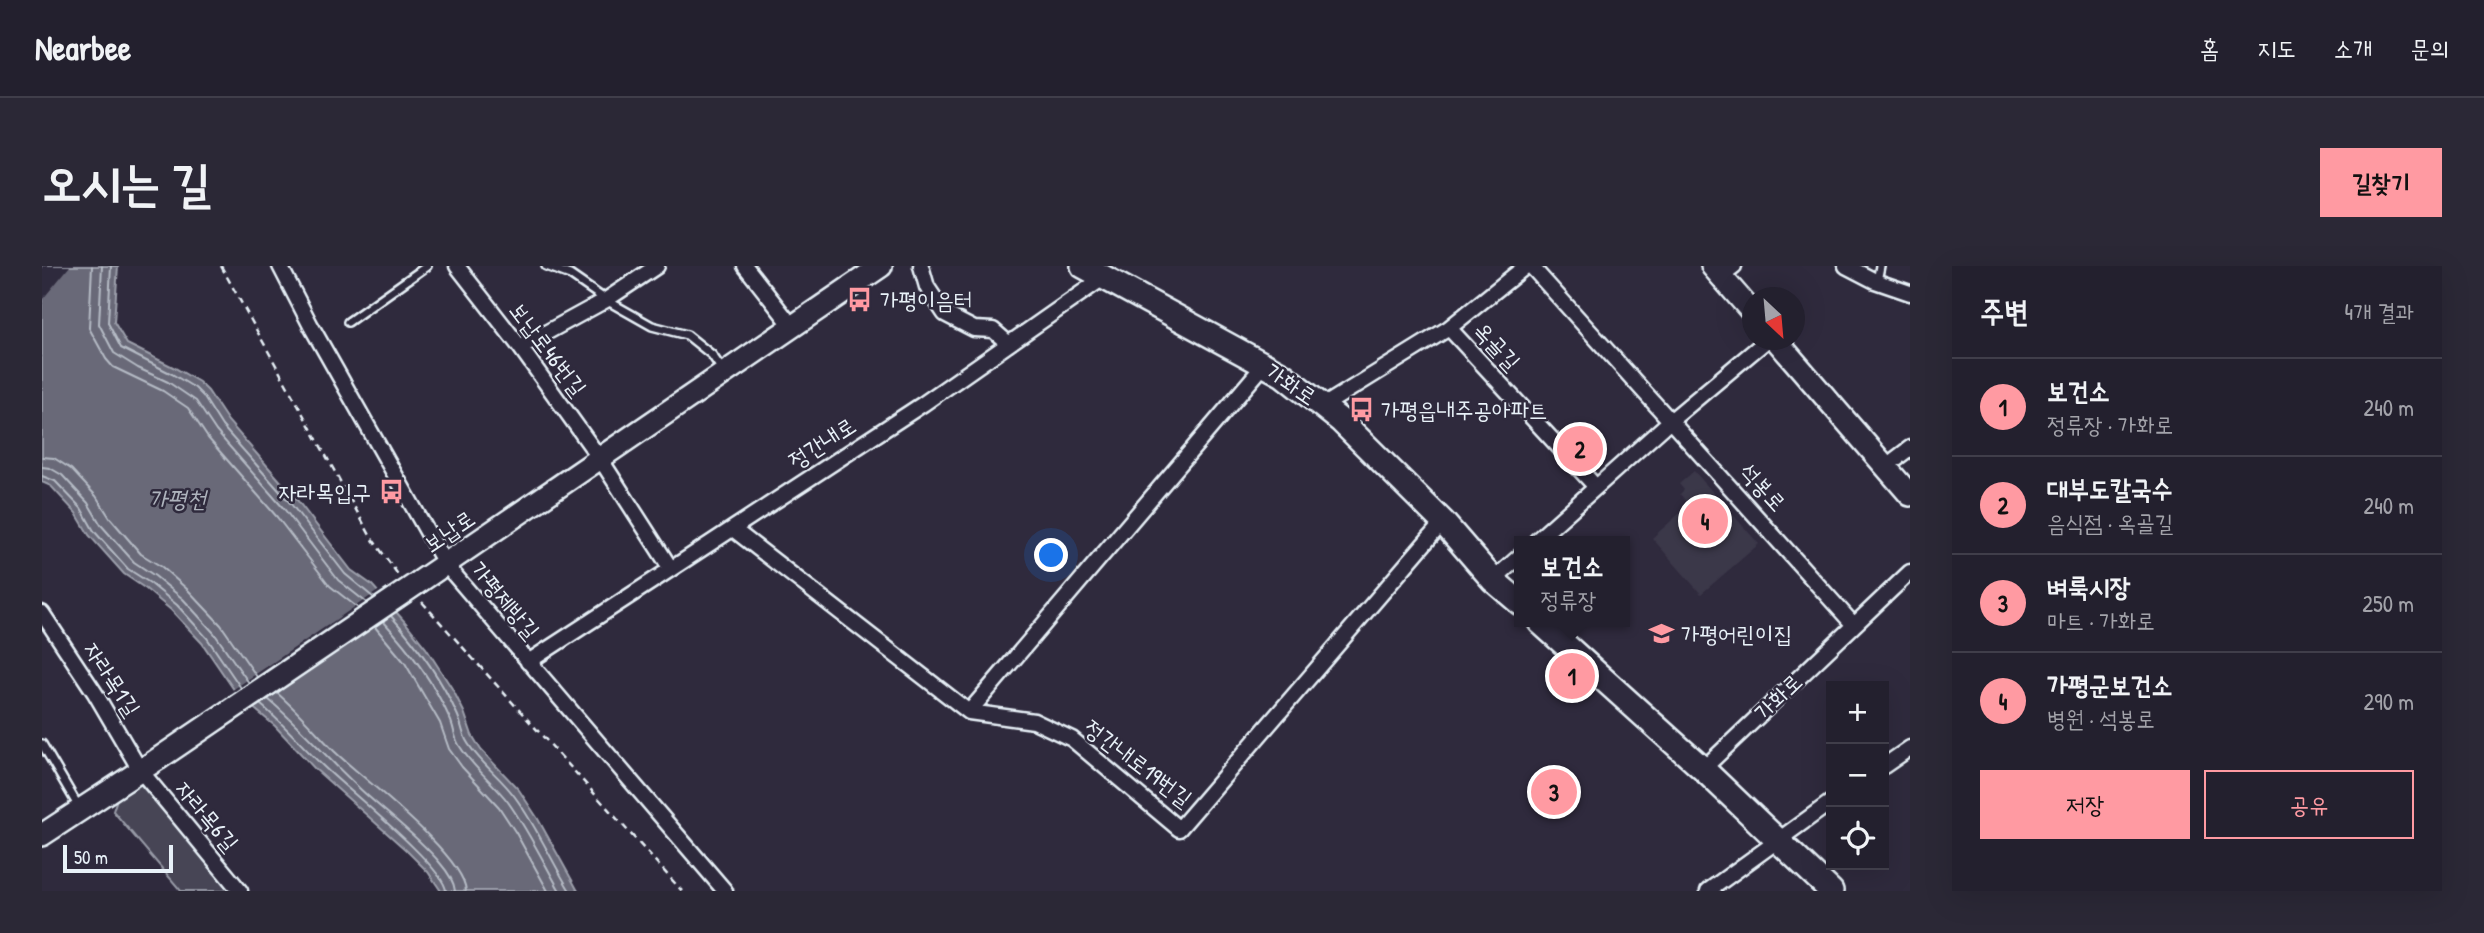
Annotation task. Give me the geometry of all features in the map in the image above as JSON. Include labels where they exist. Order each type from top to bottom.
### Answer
[{"type":"main road","name":"가화로","points":[[1083,266],[1283,375],[1342,421],[1443,522],[1493,580],[1514,598]]},
{"type":"main road","points":[[1546,627],[1703,769],[1831,891]]},
{"type":"street","name":"가평제방길","points":[[280,266],[446,565],[725,891]]},
{"type":"street","name":"보납로46번길","points":[[457,266],[520,347],[601,460]]},
{"type":"street","points":[[520,347],[606,300],[657,266]]},
{"type":"street","points":[[745,266],[792,326]]},
{"type":"street","name":"보납로","points":[[42,835],[601,460],[724,372],[881,266]]},
{"type":"street","points":[[921,266],[927,287],[945,314],[974,329],[993,330],[1009,344]]},
{"type":"street","name":"옥골길","points":[[1323,406],[1449,328],[1528,266],[1669,422]]},
{"type":"street","points":[[1846,266],[1910,293]]},
{"type":"street","points":[[1722,269],[1742,298]]},
{"type":"street","name":"정간내로","points":[[528,662],[923,404],[1103,278]]},
{"type":"street","name":"옥골길","points":[[1449,328],[1596,487]]},
{"type":"street","points":[[1542,536],[1669,422],[1755,350]]},
{"type":"street","points":[[1785,350],[1910,495]]},
{"type":"street","points":[[969,712],[1264,365]]},
{"type":"street","name":"석봉로","points":[[1669,422],[1853,625]]},
{"type":"street","points":[[1885,467],[1910,448]]},
{"type":"street","points":[[601,460],[671,569]]},
{"type":"street","name":"정간내로19번길","points":[[733,529],[969,712],[1034,721],[1072,739],[1179,829],[1443,522]]},
{"type":"street","points":[[1493,580],[1514,561]]},
{"type":"street","points":[[1853,625],[1910,572]]},
{"type":"street","name":"자라목1길","points":[[42,613],[118,731],[149,764]]},
{"type":"street","name":"가화로","points":[[1703,769],[1853,625]]},
{"type":"street","points":[[1889,763],[1910,748]]},
{"type":"street","name":"자라목6길","points":[[149,764],[240,891]]},
{"type":"street","points":[[1709,891],[1826,806]]},
{"type":"lane","points":[[348,323],[427,266]]},
{"type":"lane","points":[[546,266],[570,275],[606,300],[652,326],[687,335],[712,355],[724,372]]},
{"type":"lane","points":[[1877,281],[1880,266]]},
{"type":"lane","points":[[42,744],[81,809]]},
{"type":"shaded area","points":[[1694,471],[1759,544],[1701,594],[1652,538],[1689,505],[1680,494],[1684,490],[1679,484]]},
{"type":"shaded area","points":[[137,783],[232,891],[181,891],[113,811],[118,796]]},
{"type":"water","name":"가평천","points":[[42,266],[118,266],[114,322],[127,344],[175,368],[199,382],[208,391],[228,421],[297,500],[351,570],[372,585],[405,622],[426,648],[453,690],[481,750],[519,790],[578,891],[441,891],[428,872],[406,850],[315,769],[275,726],[237,694],[202,643],[171,610],[124,574],[89,535],[76,513],[51,486],[42,482]]},
{"type":"pier","points":[[42,266],[70,266],[42,300]]},
{"type":"pier","points":[[381,589],[399,610],[251,710],[235,697],[231,691]]},
{"type":"place","name":"가평이음터","points":[[860,300]]},
{"type":"place","name":"가평읍내주공아파트","points":[[1361,410]]},
{"type":"place","name":"대부도칼국수","points":[[1580,449]]},
{"type":"place","name":"자라목입구","points":[[391,492]]},
{"type":"place","name":"가평군보건소","points":[[1705,521]]},
{"type":"place","name":"가평어린이집","points":[[1661,634]]},
{"type":"place","name":"보건소","points":[[1572,676]]},
{"type":"place","name":"벼룩시장","points":[[1554,792]]}]
